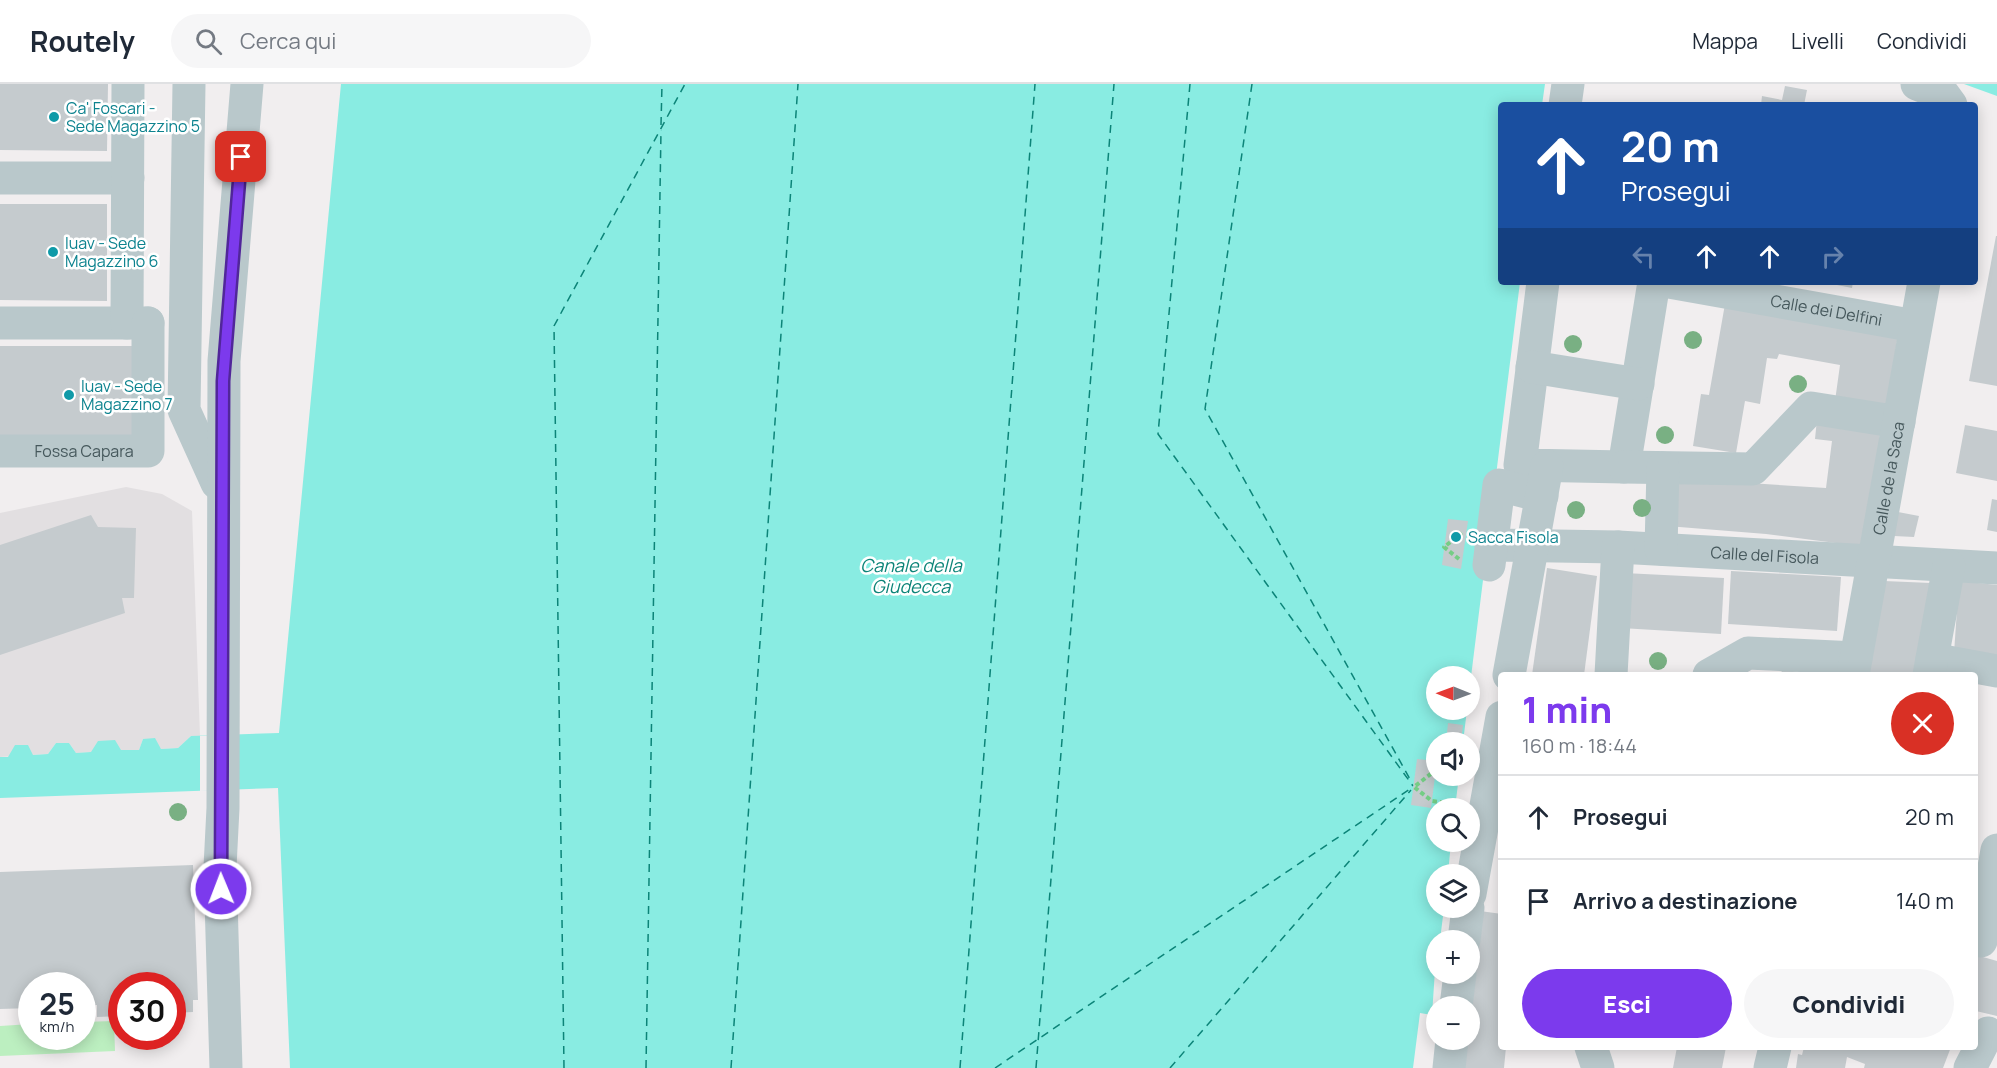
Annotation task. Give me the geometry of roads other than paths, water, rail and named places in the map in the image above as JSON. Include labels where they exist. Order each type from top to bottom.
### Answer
[{"type":"street","points":[[128,84],[128,178],[138,323]]},
{"type":"street","points":[[189,84],[184,410],[222,495]]},
{"type":"street","points":[[226,1068],[220,867],[223,808],[224,361],[247,84]]},
{"type":"street","points":[[1565,102],[1568,84]]},
{"type":"street","points":[[1917,84],[1943,94],[1949,102]]},
{"type":"street","points":[[0,178],[128,178]]},
{"type":"street","points":[[1543,285],[1520,465],[1544,481],[1624,467],[1753,469],[1811,408],[1899,422]]},
{"type":"street","points":[[1624,467],[1654,285]]},
{"type":"street","name":"Calle dei Delfini","points":[[1705,285],[1741,288],[1915,326]]},
{"type":"street","name":"Calle de la Saca","points":[[1854,666],[1923,285]]},
{"type":"street","points":[[0,323],[138,323],[185,319]]},
{"type":"street","name":"Fossa Capara","points":[[0,451],[148,451],[138,323]]},
{"type":"street","points":[[1532,367],[1638,384]]},
{"type":"street","points":[[1660,549],[1663,468]]},
{"type":"street","points":[[1510,672],[1544,481]]},
{"type":"street","name":"Calle del Fisola","points":[[1544,481],[1498,485],[1490,555],[1533,544],[1997,568]]},
{"type":"street","points":[[1611,672],[1618,547]]},
{"type":"street","points":[[1949,566],[1930,667],[1997,670]]},
{"type":"street","points":[[1714,672],[1748,653],[1854,666]]},
{"type":"street","points":[[1480,867],[1491,838],[1491,772],[1498,737]]},
{"type":"street","points":[[1984,942],[1997,850]]},
{"type":"street","points":[[1970,1068],[1987,1033]]},
{"type":"street","points":[[1449,1068],[1451,1050]]},
{"type":"street","points":[[1592,1050],[1598,1068]]},
{"type":"street","points":[[1770,1068],[1774,1050]]},
{"type":"water","name":"Canale della Giudecca","points":[[341,84],[1545,84],[1542,102],[1498,102],[1498,285],[1520,285],[1472,666],[1426,666],[1426,720],[1466,720],[1464,732],[1426,732],[1426,786],[1458,786],[1456,798],[1426,798],[1426,852],[1450,852],[1449,864],[1426,864],[1426,918],[1443,918],[1441,930],[1426,930],[1426,984],[1434,984],[1433,996],[1426,996],[1426,1014],[1420,1013],[1413,1068],[290,1068],[278,788],[0,798],[0,757],[8,757],[15,745],[28,745],[33,755],[48,754],[56,743],[69,743],[76,753],[91,752],[98,741],[115,740],[121,750],[139,750],[143,739],[155,738],[161,749],[178,748],[191,736],[279,733]]},
{"type":"water","points":[[1964,84],[1997,84],[1997,96]]},
{"type":"place","name":"Ca' Foscari - Sede Magazzino 5","points":[[54,117]]},
{"type":"place","name":"Iuav - Sede Magazzino 6","points":[[53,252]]},
{"type":"place","name":"Iuav - Sede Magazzino 7","points":[[69,395]]},
{"type":"place","name":"Sacca Fisola","points":[[1456,537]]}]
